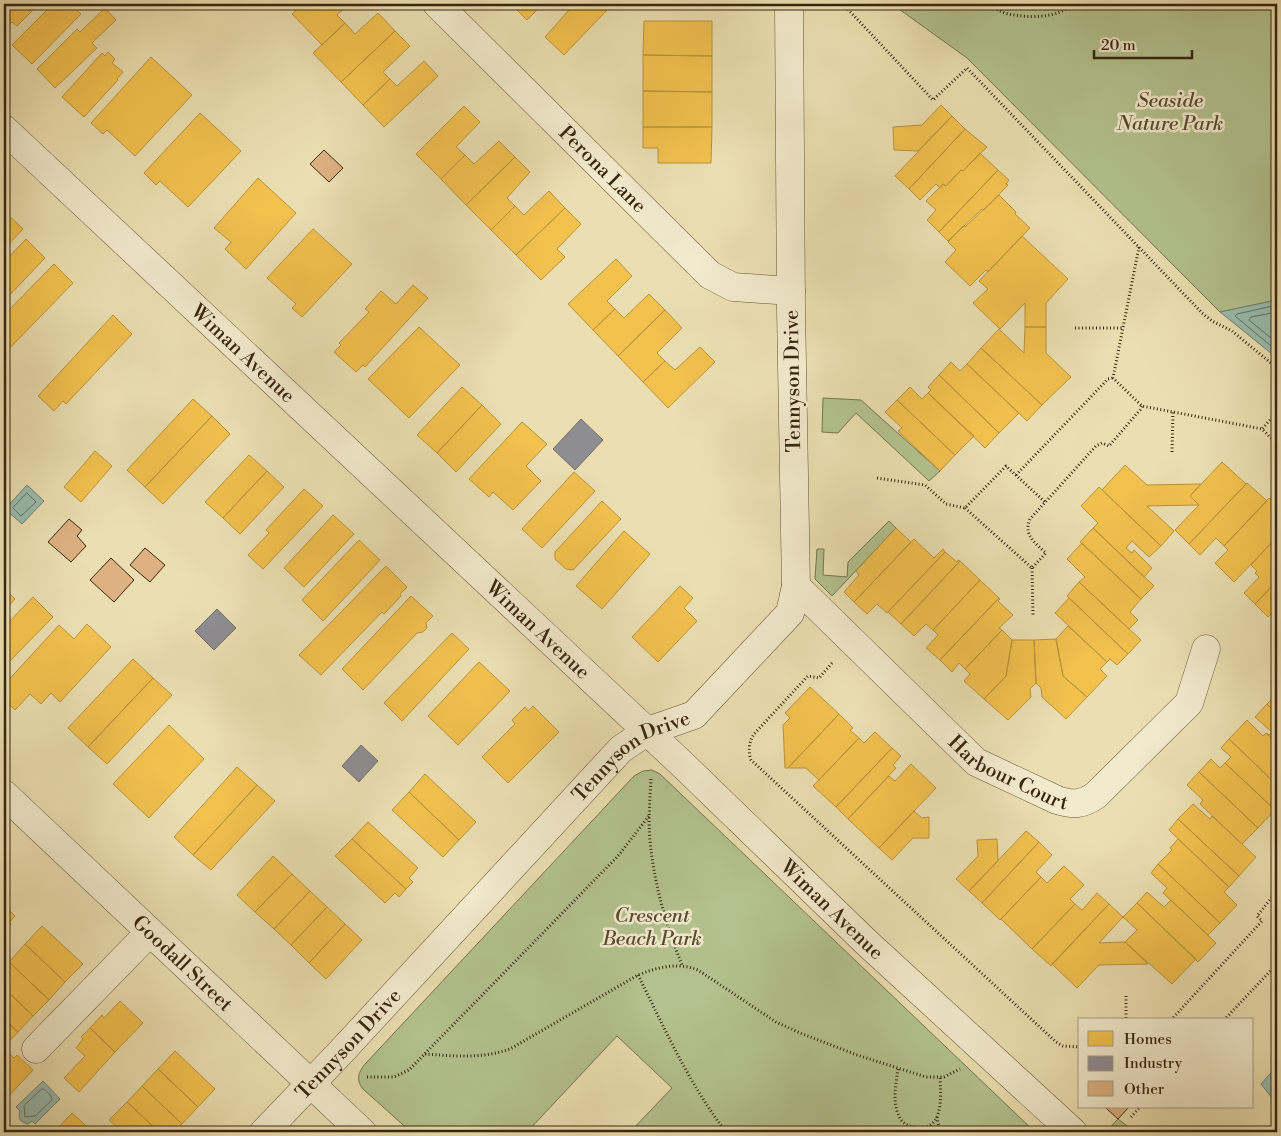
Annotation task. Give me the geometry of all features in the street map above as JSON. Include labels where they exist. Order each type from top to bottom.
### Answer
[{"type":"street","name":"Perona Lane","points":[[437,4],[710,275],[733,287],[791,291]]},
{"type":"street","name":"Tennyson Drive","points":[[264,1132],[311,1084],[621,749],[648,731],[694,715],[790,613],[796,586],[789,4]]},
{"type":"street","name":"Wiman Avenue","points":[[4,129],[648,731],[866,942],[1073,1132]]},
{"type":"street","name":"Harbour Court","points":[[796,586],[976,762],[1068,804],[1079,804],[1096,795],[1189,703],[1206,649]]},
{"type":"street","name":"Goodall Street","points":[[4,794],[362,1132]]},
{"type":"street","points":[[36,1049],[150,932]]},
{"type":"path","points":[[843,4],[933,100],[967,68],[1202,313],[1232,332],[1277,368]]},
{"type":"path","points":[[988,4],[1007,14],[1045,17],[1072,4]]},
{"type":"path","points":[[1121,4],[1128,6],[1134,4]]},
{"type":"path","points":[[1113,378],[1139,247]]},
{"type":"path","points":[[1075,328],[1122,328]]},
{"type":"path","points":[[1113,378],[1142,406],[1262,429],[1277,444]]},
{"type":"path","points":[[1016,475],[1108,379],[1113,378]]},
{"type":"path","points":[[1033,616],[1032,568],[1046,553],[1030,537],[1028,523],[1033,514],[1096,446],[1102,443],[1109,446],[1142,406]]},
{"type":"path","points":[[1172,452],[1173,412]]},
{"type":"path","points":[[1262,429],[1277,412]]},
{"type":"path","points":[[966,508],[1006,466],[1045,502]]},
{"type":"path","points":[[877,478],[925,485],[946,504],[966,508],[1032,568]]},
{"type":"path","points":[[835,659],[819,678],[808,676],[754,734],[750,741],[751,760],[1056,1042],[1063,1046],[1078,1047]]},
{"type":"path","points":[[652,770],[649,816],[653,866],[660,898],[682,966]]},
{"type":"path","points":[[367,1077],[384,1078],[402,1074],[409,1070],[618,856],[649,816]]},
{"type":"path","points":[[1173,1018],[1262,922],[1257,916],[1277,891]]},
{"type":"path","points":[[1226,1018],[1277,964]]},
{"type":"path","points":[[425,1054],[474,1056],[500,1053],[638,975],[656,968],[689,966],[698,970],[776,1022],[816,1040],[926,1077],[940,1078],[966,1066]]},
{"type":"path","points":[[638,975],[679,1058],[711,1113],[726,1132]]},
{"type":"path","points":[[1126,996],[1126,1018]]},
{"type":"path","points":[[898,1069],[895,1102],[899,1118],[908,1126],[918,1128],[926,1127],[937,1116]]},
{"type":"path","points":[[940,1078],[941,1096],[937,1116],[940,1132]]},
{"type":"path","points":[[1131,1116],[1139,1108]]},
{"type":"green space","name":"Seaside Nature Park","points":[[892,4],[1277,4],[1277,300],[1220,312],[967,58]]},
{"type":"green space","points":[[823,398],[861,400],[940,471],[929,481],[856,413],[838,433],[822,432]]},
{"type":"green space","points":[[889,521],[896,528],[832,596],[815,579],[817,549],[824,549],[823,575],[847,577],[848,562]]},
{"type":"green space","name":"Crescent Beach Park","points":[[652,770],[660,774],[1035,1132],[630,1132],[672,1088],[617,1036],[527,1132],[411,1132],[363,1089],[359,1082],[359,1075],[366,1063],[634,776],[643,771]]},
{"type":"green space","points":[[1118,1119],[1135,1132],[1106,1132]]},
{"type":"water","points":[[1277,300],[1277,358],[1220,312]]},
{"type":"water","points":[[27,485],[44,501],[22,524],[5,509]]},
{"type":"water","points":[[1277,1066],[1277,1104],[1261,1084]]},
{"type":"water","points":[[43,1081],[60,1099],[35,1124],[32,1121],[28,1124],[23,1122],[20,1120],[20,1111],[16,1107]]},
{"type":"building: Homes","points":[[4,4],[39,4],[17,26],[12,22],[4,30]]},
{"type":"building: Homes","points":[[53,4],[71,4],[81,14],[32,64],[12,45]]},
{"type":"building: Homes","points":[[303,4],[349,4],[337,15],[345,23],[322,45],[292,14]]},
{"type":"building: Homes","points":[[513,4],[543,4],[527,20]]},
{"type":"building: Homes","points":[[562,4],[607,4],[610,7],[564,55],[545,37],[569,10]]},
{"type":"building: Homes","points":[[105,8],[116,20],[92,43],[97,48],[55,88],[37,69],[77,29],[80,32]]},
{"type":"building: Homes","points":[[378,13],[395,31],[341,82],[313,53],[345,23],[355,34]]},
{"type":"building: Homes","points":[[644,21],[712,21],[712,56],[643,55]]},
{"type":"building: Homes","points":[[395,31],[410,46],[383,72],[390,79],[363,105],[341,82]]},
{"type":"building: Homes","points":[[108,52],[115,59],[112,63],[123,72],[84,117],[62,97],[102,53],[105,56]]},
{"type":"building: Homes","points":[[643,55],[712,56],[712,92],[643,91]]},
{"type":"building: Homes","points":[[151,57],[192,95],[135,156],[107,130],[103,134],[91,123]]},
{"type":"building: Homes","points":[[424,61],[438,76],[384,127],[363,105],[390,79],[397,86]]},
{"type":"building: Homes","points":[[643,91],[712,92],[712,127],[643,127]]},
{"type":"building: Homes","points":[[941,105],[952,116],[918,151],[894,150],[893,127],[922,125]]},
{"type":"building: Homes","points":[[464,106],[480,122],[456,147],[465,155],[441,179],[416,154]]},
{"type":"building: Homes","points":[[200,113],[241,151],[188,207],[160,181],[156,185],[144,173]]},
{"type":"building: Homes","points":[[952,116],[965,129],[909,189],[895,176]]},
{"type":"building: Homes","points":[[643,127],[712,127],[711,163],[658,163],[658,148],[643,148]]},
{"type":"building: Homes","points":[[965,129],[987,147],[946,186],[943,184],[940,188],[936,184],[920,200],[909,189]]},
{"type":"building: Homes","points":[[499,141],[515,157],[466,205],[441,179],[465,155],[474,164]]},
{"type":"building: Homes","points":[[980,153],[998,170],[939,232],[927,220],[936,210],[926,201],[943,184],[946,186],[961,170],[963,171]]},
{"type":"building: Homes","points":[[515,157],[530,172],[507,198],[515,206],[491,230],[466,205]]},
{"type":"building: Homes","points":[[998,170],[1009,180],[1006,184],[1008,185],[984,210],[982,209],[948,241],[939,232]]},
{"type":"building: Homes","points":[[258,178],[296,213],[246,269],[225,249],[231,242],[214,228]]},
{"type":"building: Homes","points":[[549,191],[565,208],[516,255],[491,230],[515,206],[524,215]]},
{"type":"building: Homes","points":[[999,195],[1030,228],[988,272],[986,270],[970,286],[945,262],[956,250],[948,242],[963,226],[965,227]]},
{"type":"building: Homes","points":[[565,208],[581,224],[557,249],[565,257],[541,280],[516,255]]},
{"type":"building: Homes","points":[[4,211],[23,229],[4,249]]},
{"type":"building: Homes","points":[[313,229],[352,264],[302,317],[292,308],[296,304],[267,278]]},
{"type":"building: Homes","points":[[1022,236],[1068,279],[1046,303],[1046,327],[1025,327],[1025,303],[1000,329],[973,303],[988,289],[979,281]]},
{"type":"building: Homes","points":[[26,239],[45,258],[4,301],[4,262]]},
{"type":"building: Homes","points":[[616,259],[632,276],[607,301],[615,309],[593,330],[568,304]]},
{"type":"building: Homes","points":[[54,264],[73,283],[4,354],[4,315]]},
{"type":"building: Homes","points":[[413,285],[428,298],[365,367],[363,365],[356,372],[334,352],[341,345],[339,343],[369,312],[365,309],[381,291],[396,304]]},
{"type":"building: Homes","points":[[649,294],[665,310],[618,356],[593,330],[615,309],[624,318]]},
{"type":"building: Homes","points":[[665,310],[682,328],[657,353],[665,361],[643,382],[618,356]]},
{"type":"building: Homes","points":[[113,315],[132,334],[66,404],[63,401],[54,411],[38,396]]},
{"type":"building: Homes","points":[[419,327],[460,365],[409,418],[368,379]]},
{"type":"building: Homes","points":[[1025,327],[1046,327],[1046,353],[1071,377],[1042,405],[981,348],[999,329],[1024,353]]},
{"type":"building: Homes","points":[[700,347],[715,362],[668,408],[643,382],[665,361],[675,370]]},
{"type":"building: Homes","points":[[981,348],[1042,405],[1027,421],[967,364]]},
{"type":"building: Homes","points":[[951,362],[960,371],[967,364],[1019,413],[999,433],[939,375]]},
{"type":"building: Homes","points":[[939,375],[999,433],[985,448],[928,393],[931,390],[928,387]]},
{"type":"building: Homes","points":[[462,387],[482,405],[437,453],[417,435]]},
{"type":"building: Homes","points":[[910,387],[922,399],[928,393],[974,436],[955,455],[897,400]]},
{"type":"building: Homes","points":[[193,399],[212,416],[145,487],[127,470]]},
{"type":"building: Homes","points":[[897,400],[955,455],[940,471],[898,431],[902,428],[885,412]]},
{"type":"building: Homes","points":[[482,405],[501,424],[456,472],[437,453]]},
{"type":"building: Homes","points":[[212,416],[230,434],[163,504],[145,487]]},
{"type":"building: Homes","points":[[522,422],[547,444],[526,466],[541,481],[513,510],[493,492],[489,497],[469,479]]},
{"type":"building: Homes","points":[[95,451],[112,466],[81,502],[64,487]]},
{"type":"building: Homes","points":[[249,455],[267,471],[223,518],[205,502]]},
{"type":"building: Homes","points":[[1222,462],[1246,484],[1189,544],[1175,530],[1199,505],[1190,496]]},
{"type":"building: Homes","points":[[1125,465],[1147,485],[1201,484],[1190,496],[1199,505],[1147,506],[1174,531],[1161,546],[1102,490]]},
{"type":"building: Homes","points":[[267,471],[284,487],[240,534],[223,518]]},
{"type":"building: Homes","points":[[574,472],[595,491],[542,548],[522,529]]},
{"type":"building: Homes","points":[[1247,483],[1267,501],[1224,546],[1216,538],[1200,555],[1189,544]]},
{"type":"building: Homes","points":[[1099,487],[1161,546],[1149,557],[1132,541],[1126,548],[1132,553],[1134,550],[1152,568],[1144,577],[1093,528],[1098,523],[1081,506]]},
{"type":"building: Homes","points":[[304,489],[323,506],[263,569],[248,555],[269,533],[266,530]]},
{"type":"building: Homes","points":[[1269,498],[1277,505],[1277,537],[1234,582],[1215,563],[1228,550],[1224,546]]},
{"type":"building: Homes","points":[[602,501],[621,519],[573,570],[566,569],[555,559],[555,552]]},
{"type":"building: Homes","points":[[333,515],[354,534],[304,587],[284,568]]},
{"type":"building: Homes","points":[[896,528],[911,542],[854,602],[844,592],[859,575],[856,571]]},
{"type":"building: Homes","points":[[1093,528],[1154,586],[1141,599],[1080,542]]},
{"type":"building: Homes","points":[[624,531],[650,554],[602,609],[576,586]]},
{"type":"building: Homes","points":[[1277,537],[1277,581],[1255,604],[1244,593],[1259,577],[1255,573],[1257,571],[1251,565]]},
{"type":"building: Homes","points":[[914,539],[934,558],[943,549],[945,552],[887,613],[877,604],[867,614],[854,602]]},
{"type":"building: Homes","points":[[359,540],[380,560],[323,621],[302,600]]},
{"type":"building: Homes","points":[[1082,543],[1141,599],[1130,612],[1138,620],[1129,629],[1079,582],[1085,577],[1067,559]]},
{"type":"building: Homes","points":[[945,552],[957,562],[958,560],[960,561],[901,624],[888,612]]},
{"type":"building: Homes","points":[[960,561],[980,580],[933,630],[926,624],[914,636],[901,624]]},
{"type":"building: Homes","points":[[386,566],[407,587],[384,614],[382,612],[321,675],[299,655]]},
{"type":"building: Homes","points":[[980,580],[999,598],[940,660],[926,648],[938,635],[933,630]]},
{"type":"building: Homes","points":[[1277,581],[1277,607],[1268,617],[1255,604]]},
{"type":"building: Homes","points":[[1079,582],[1141,640],[1128,654],[1067,596]]},
{"type":"building: Homes","points":[[680,586],[693,598],[684,608],[697,621],[658,662],[632,637]]},
{"type":"building: Homes","points":[[4,588],[15,599],[4,611]]},
{"type":"building: Homes","points":[[411,596],[433,616],[426,623],[427,628],[423,632],[417,633],[363,690],[342,669]]},
{"type":"building: Homes","points":[[33,597],[53,617],[4,667],[4,627]]},
{"type":"building: Homes","points":[[999,598],[998,601],[1013,615],[999,628],[1002,630],[965,669],[959,663],[952,672],[940,660]]},
{"type":"building: Homes","points":[[1069,598],[1128,654],[1117,665],[1110,659],[1107,662],[1055,613]]},
{"type":"building: Homes","points":[[87,624],[111,647],[60,702],[51,693],[41,704],[30,694],[15,710],[4,699],[4,685],[59,625],[74,639]]},
{"type":"building: Homes","points":[[1068,626],[1107,662],[1100,669],[1107,676],[1087,697],[1063,676],[1056,639]]},
{"type":"building: Homes","points":[[1002,630],[1012,640],[1006,676],[984,699],[964,681],[970,674],[965,669]]},
{"type":"building: Homes","points":[[452,633],[469,649],[402,721],[384,703]]},
{"type":"building: Homes","points":[[1056,639],[1063,676],[1087,697],[1066,719],[1042,697],[1041,688],[1036,683],[1034,640]]},
{"type":"building: Homes","points":[[1012,640],[1034,640],[1036,683],[1030,689],[1031,697],[1008,720],[984,699],[1006,676]]},
{"type":"building: Homes","points":[[133,659],[153,678],[88,747],[68,728]]},
{"type":"building: Homes","points":[[479,662],[510,691],[458,745],[428,716]]},
{"type":"building: Homes","points":[[153,678],[172,695],[107,764],[88,747]]},
{"type":"building: Homes","points":[[810,687],[839,714],[788,768],[785,768],[783,725],[790,718],[785,713]]},
{"type":"building: Homes","points":[[1277,694],[1277,714],[1267,704]]},
{"type":"building: Homes","points":[[1267,704],[1277,714],[1277,744],[1266,733],[1269,735],[1272,732],[1255,717]]},
{"type":"building: Homes","points":[[533,706],[559,732],[508,783],[482,757],[515,724],[512,720],[525,707],[528,711]]},
{"type":"building: Homes","points":[[839,714],[853,728],[850,730],[859,738],[819,780],[806,768],[788,768]]},
{"type":"building: Homes","points":[[1247,720],[1263,736],[1266,733],[1277,744],[1277,785],[1229,739]]},
{"type":"building: Homes","points":[[169,725],[204,759],[149,818],[113,784]]},
{"type":"building: Homes","points":[[875,732],[892,748],[836,807],[813,786],[859,738],[864,743]]},
{"type":"building: Homes","points":[[1229,739],[1277,785],[1277,807],[1275,810],[1225,763],[1231,757],[1221,748]]},
{"type":"building: Homes","points":[[892,748],[901,756],[893,765],[896,768],[848,819],[836,807]]},
{"type":"building: Homes","points":[[1211,759],[1220,768],[1225,763],[1275,810],[1258,828],[1199,772]]},
{"type":"building: Homes","points":[[911,764],[936,788],[879,848],[848,819],[889,776],[895,781]]},
{"type":"building: Homes","points":[[237,767],[257,785],[193,855],[174,837]]},
{"type":"building: Homes","points":[[1199,772],[1258,828],[1242,844],[1200,804],[1203,800],[1187,785]]},
{"type":"building: Homes","points":[[425,774],[476,822],[459,840],[409,792]]},
{"type":"building: Homes","points":[[257,785],[275,801],[211,870],[193,855]]},
{"type":"building: Homes","points":[[409,792],[459,840],[443,857],[392,810]]},
{"type":"building: Homes","points":[[1193,804],[1210,819],[1212,816],[1256,857],[1239,876],[1178,819]]},
{"type":"building: Homes","points":[[914,811],[922,818],[929,817],[929,838],[913,838],[892,860],[879,848]]},
{"type":"building: Homes","points":[[1178,819],[1239,876],[1229,887],[1169,830]]},
{"type":"building: Homes","points":[[368,822],[418,868],[409,878],[413,882],[406,889],[352,839]]},
{"type":"building: Homes","points":[[1026,831],[1039,842],[982,903],[969,891]]},
{"type":"building: Homes","points":[[352,839],[406,889],[399,897],[395,893],[385,903],[335,856]]},
{"type":"building: Homes","points":[[997,839],[998,861],[969,891],[956,879],[978,856],[977,840]]},
{"type":"building: Homes","points":[[1178,839],[1229,887],[1224,892],[1237,905],[1220,923],[1158,864],[1172,850],[1170,848]]},
{"type":"building: Homes","points":[[1039,842],[1052,855],[1036,872],[1041,877],[1000,920],[982,903]]},
{"type":"building: Homes","points":[[273,856],[292,874],[255,912],[237,895]]},
{"type":"building: Homes","points":[[1158,864],[1220,923],[1208,935],[1163,893],[1167,888],[1151,873]]},
{"type":"building: Homes","points":[[1064,866],[1084,885],[1070,899],[1075,904],[1032,949],[1001,919],[1041,877],[1047,883]]},
{"type":"building: Homes","points":[[292,874],[310,891],[274,929],[255,912]]},
{"type":"building: Homes","points":[[310,891],[327,907],[291,945],[274,929]]},
{"type":"building: Homes","points":[[1147,892],[1164,907],[1171,900],[1216,943],[1198,962],[1137,903]]},
{"type":"building: Homes","points":[[1097,893],[1109,904],[1051,966],[1032,949],[1075,904],[1082,910]]},
{"type":"building: Homes","points":[[1137,903],[1196,959],[1172,984],[1125,942],[1137,930],[1123,917]]},
{"type":"building: Homes","points":[[1109,904],[1123,917],[1099,943],[1125,942],[1148,964],[1099,965],[1077,988],[1052,964]]},
{"type":"building: Homes","points":[[4,905],[15,916],[4,932]]},
{"type":"building: Homes","points":[[327,907],[345,924],[309,963],[291,945]]},
{"type":"building: Homes","points":[[345,924],[362,940],[326,979],[309,963]]},
{"type":"building: Homes","points":[[42,926],[83,964],[65,982],[25,944]]},
{"type":"building: Homes","points":[[25,944],[65,982],[49,1000],[9,962]]},
{"type":"building: Homes","points":[[9,962],[49,1000],[33,1016],[4,988],[4,967]]},
{"type":"building: Homes","points":[[4,988],[33,1016],[18,1032],[4,1019]]},
{"type":"building: Homes","points":[[120,1001],[143,1023],[115,1052],[90,1028],[102,1015],[104,1018]]},
{"type":"building: Homes","points":[[4,1019],[18,1032],[4,1047]]},
{"type":"building: Homes","points":[[90,1028],[115,1052],[79,1092],[64,1078],[85,1056],[76,1048],[83,1039],[81,1037]]},
{"type":"building: Homes","points":[[4,1048],[14,1058],[17,1055],[33,1070],[7,1098],[4,1094]]},
{"type":"building: Homes","points":[[175,1051],[215,1089],[198,1107],[158,1069]]},
{"type":"building: Homes","points":[[158,1069],[198,1107],[182,1124],[142,1086]]},
{"type":"building: Homes","points":[[142,1086],[182,1124],[174,1132],[159,1132],[127,1102]]},
{"type":"building: Homes","points":[[127,1102],[159,1132],[122,1132],[109,1120]]},
{"type":"building: Homes","points":[[72,1113],[93,1132],[54,1132]]},
{"type":"building: Industry","points":[[581,419],[603,440],[575,470],[553,449]]},
{"type":"building: Industry","points":[[217,609],[236,628],[214,650],[195,631]]},
{"type":"building: Industry","points":[[361,745],[378,761],[359,782],[342,766]]},
{"type":"building: Other","points":[[324,150],[343,168],[329,182],[310,164]]},
{"type":"building: Other","points":[[69,519],[82,530],[77,536],[86,546],[71,562],[48,542]]},
{"type":"building: Other","points":[[145,548],[165,565],[150,582],[130,565]]},
{"type":"building: Other","points":[[111,558],[134,580],[114,602],[90,580]]},
{"type":"building: Other","points":[[1106,1108],[1128,1108],[1118,1119]]}]
